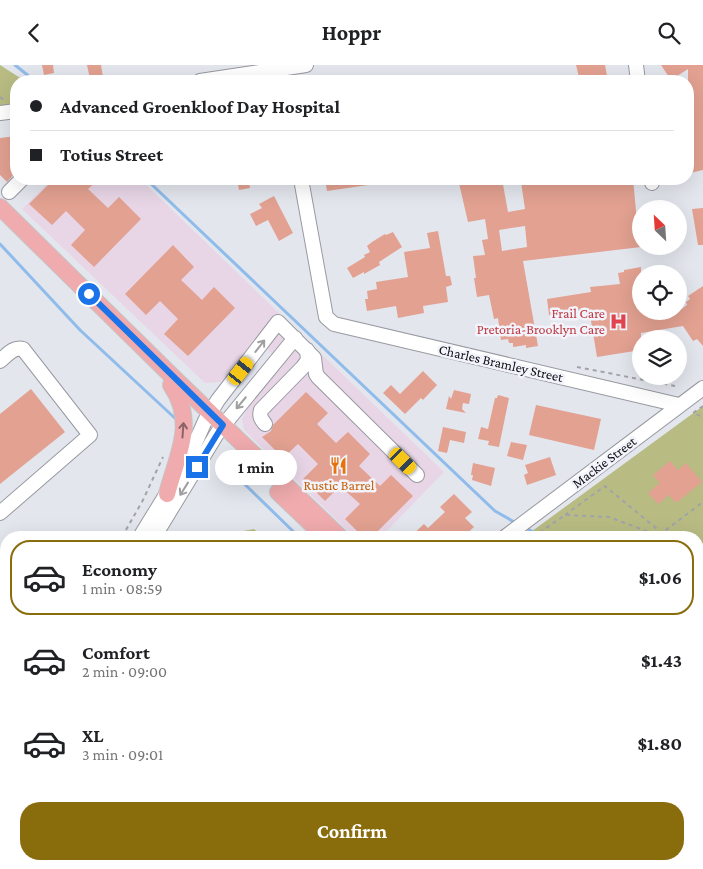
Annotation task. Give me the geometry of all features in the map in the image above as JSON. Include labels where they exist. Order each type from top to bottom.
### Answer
[{"type":"main road","points":[[0,207],[208,417]]},
{"type":"main road","points":[[0,219],[82,301],[333,531]]},
{"type":"main road","points":[[166,494],[180,454],[184,432],[182,406],[172,385]]},
{"type":"main road","points":[[221,429],[319,531]]},
{"type":"street","points":[[255,75],[282,72],[306,65]]},
{"type":"street","points":[[9,192],[16,185]]},
{"type":"street","name":"Charles Bramley Street","points":[[302,185],[326,317],[334,324],[679,405]]},
{"type":"street","points":[[144,531],[188,459],[218,399],[278,323],[314,358],[317,375],[418,475]]},
{"type":"street","points":[[158,531],[221,429],[295,338]]},
{"type":"street","points":[[0,361],[18,347],[23,349],[90,435],[0,513]]},
{"type":"street","points":[[265,424],[260,414],[304,367],[308,360],[307,350]]},
{"type":"street","name":"Mackie Street","points":[[513,531],[703,388]]},
{"type":"path","points":[[578,367],[675,386]]},
{"type":"path","points":[[703,406],[694,413],[703,417]]},
{"type":"path","points":[[125,531],[143,500],[166,449]]},
{"type":"path","points":[[541,531],[605,486],[660,531]]},
{"type":"path","points":[[665,531],[703,502]]},
{"type":"path","points":[[564,515],[609,517],[646,531]]},
{"type":"shaded area","points":[[46,185],[146,185],[444,472],[387,531],[348,531],[244,430],[242,419],[251,402],[284,365],[259,341],[221,382],[205,383],[22,209]]},
{"type":"green space","points":[[0,65],[16,75],[10,75],[10,111],[0,112]]},
{"type":"green space","points":[[703,406],[703,531],[532,531]]},
{"type":"building","points":[[42,65],[53,65],[54,73],[44,75]]},
{"type":"building","points":[[87,65],[101,65],[103,75],[89,75]]},
{"type":"building","points":[[576,65],[605,65],[607,75],[578,75]]},
{"type":"building","points":[[661,65],[703,65],[703,170],[694,172],[694,75],[688,75],[688,69],[679,75],[668,75]]},
{"type":"building","points":[[10,137],[10,179],[7,182],[0,175],[0,138]]},
{"type":"building","points":[[48,185],[92,185],[88,189],[108,208],[119,197],[141,219],[94,267],[71,245],[85,230],[66,211],[52,225],[29,204]]},
{"type":"building","points":[[238,185],[250,185],[250,188],[239,190]]},
{"type":"building","points":[[326,185],[368,185],[327,191]]},
{"type":"building","points":[[459,185],[503,185],[508,212],[525,209],[521,185],[634,185],[635,200],[632,200],[632,248],[523,261],[538,346],[526,348],[526,345],[513,347],[513,343],[509,343],[508,339],[501,340],[498,318],[494,319],[489,295],[477,297],[473,256],[485,255],[482,240],[488,239],[485,219],[468,222]],"holes":[[[525,226],[527,247],[502,251],[499,230]]]},
{"type":"building","points":[[274,196],[293,233],[279,241],[268,220],[256,226],[250,214],[262,208],[259,204]]},
{"type":"building","points":[[703,208],[703,245],[698,245],[692,209]]},
{"type":"building","points":[[438,231],[446,276],[450,276],[452,285],[446,287],[448,302],[423,306],[424,313],[398,318],[396,306],[367,311],[365,299],[368,299],[367,291],[377,289],[376,282],[408,277],[404,252],[430,248],[427,233]]},
{"type":"building","points":[[393,232],[402,247],[379,262],[380,265],[353,278],[347,268],[370,252],[367,246],[372,242],[385,234]]},
{"type":"building","points":[[173,245],[194,267],[181,280],[202,300],[214,287],[235,308],[188,356],[164,334],[178,319],[160,301],[146,315],[125,294]]},
{"type":"building","points":[[632,269],[632,320],[687,320],[687,301],[690,299],[688,296],[703,286],[703,346],[697,339],[693,341],[683,326],[659,330],[632,330],[632,351],[597,357],[589,309],[549,315],[547,299],[591,292],[590,287],[620,284],[618,273],[624,272],[624,270]]},
{"type":"building","points":[[423,371],[437,385],[423,400],[421,398],[405,414],[383,393],[391,385],[400,394]]},
{"type":"building","points":[[31,389],[65,432],[0,484],[0,414]]},
{"type":"building","points":[[454,390],[471,394],[469,404],[463,403],[462,409],[466,413],[446,409],[449,396],[451,399]]},
{"type":"building","name":"Rustic Barrel","points":[[306,392],[328,413],[317,424],[336,443],[348,432],[370,454],[359,466],[380,486],[391,475],[413,496],[378,531],[357,531],[345,519],[360,504],[340,486],[325,501],[303,479],[318,464],[298,444],[283,458],[262,437],[271,431],[273,425]]},
{"type":"building","points":[[498,395],[509,398],[499,447],[488,445],[489,441],[478,439],[481,427],[488,429],[495,398]]},
{"type":"building","points":[[536,405],[601,419],[594,450],[529,435]]},
{"type":"building","points":[[443,427],[466,432],[464,443],[450,440],[447,453],[438,451]]},
{"type":"building","points":[[511,442],[527,445],[523,460],[507,456]]},
{"type":"building","points":[[550,457],[556,475],[527,485],[524,475],[528,473],[525,465]]},
{"type":"building","points":[[670,461],[678,470],[686,463],[702,482],[676,503],[669,495],[658,504],[648,493],[660,483],[653,475]]},
{"type":"building","points":[[473,463],[495,468],[491,486],[472,480]]},
{"type":"building","points":[[454,494],[472,512],[465,518],[474,527],[470,531],[416,531],[424,524],[428,528],[445,512],[440,507]]},
{"type":"waterway","points":[[15,65],[28,75]]},
{"type":"waterway","points":[[152,185],[495,511],[516,523]]},
{"type":"waterway","points":[[0,244],[80,330],[178,421]]},
{"type":"waterway","points":[[226,466],[293,531]]},
{"type":"waterway","points":[[524,527],[532,531]]},
{"type":"place","name":"Frail Care Pretoria-Brooklyn Care","points":[[619,321]]},
{"type":"place","name":"Rustic Barrel","points":[[339,465]]},
{"type":"route","points":[[89,294],[223,425],[197,467]]}]
